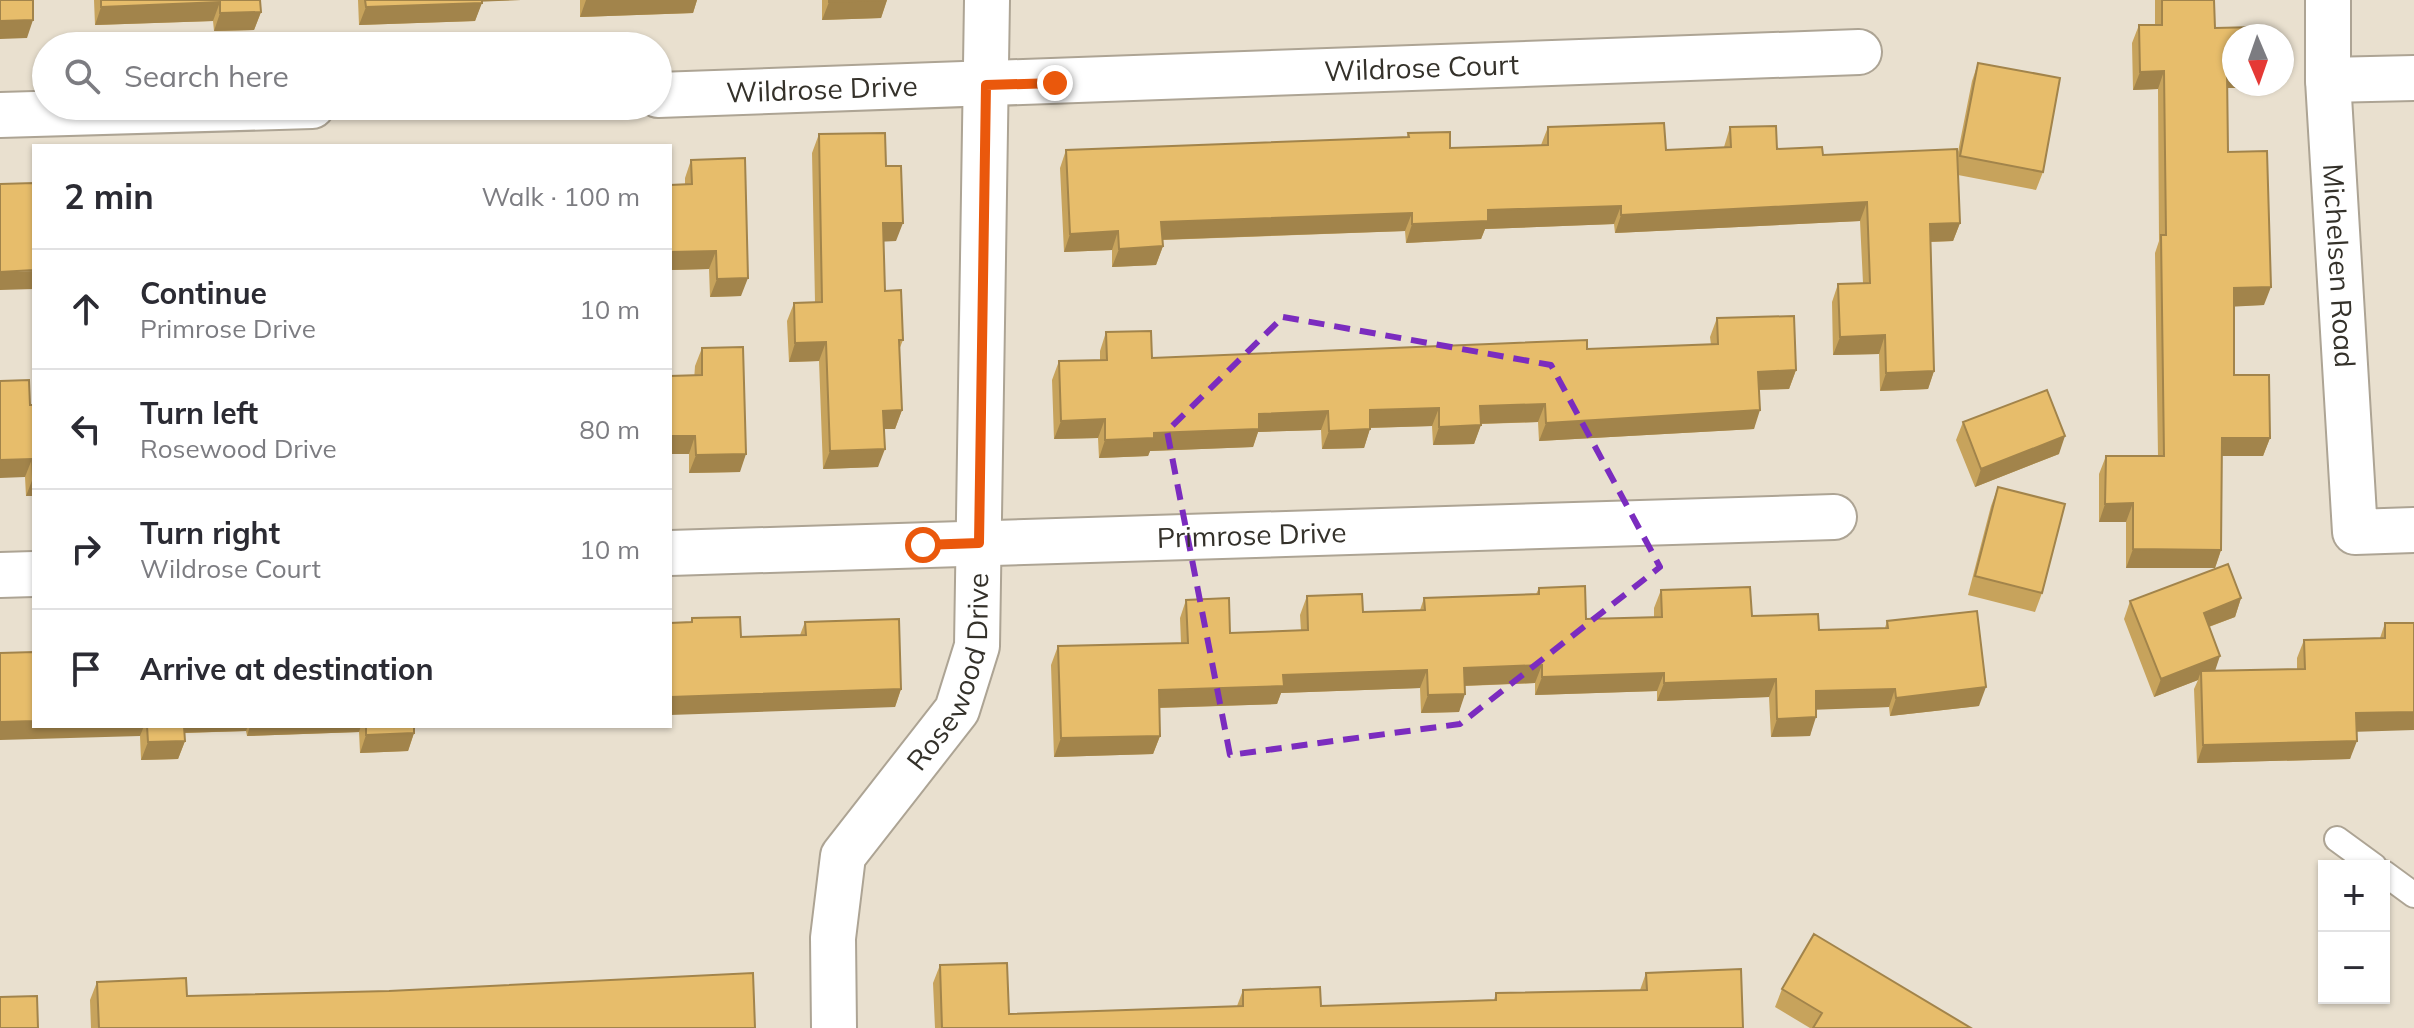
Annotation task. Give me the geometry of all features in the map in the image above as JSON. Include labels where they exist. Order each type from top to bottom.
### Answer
[{"type":"street","name":"Rosewood Drive","points":[[834,1028],[833,938],[843,856],[957,710],[977,646],[987,0]]},
{"type":"street","name":"Michelsen Road","points":[[2328,0],[2328,80],[2355,532],[2414,530]]},
{"type":"street","name":"Wildrose Court","points":[[986,85],[1859,52]]},
{"type":"street","points":[[2328,80],[2414,78]]},
{"type":"street","name":"Wildrose Drive","points":[[672,95],[986,85]]},
{"type":"street","points":[[0,115],[32,114]]},
{"type":"street","name":"Primrose Drive","points":[[672,553],[1834,517]]},
{"type":"street","points":[[0,575],[32,574]]},
{"type":"lane","points":[[2337,839],[2366,860]]},
{"type":"lane","points":[[2390,877],[2414,895]]},
{"type":"highlighted area","points":[[1283,317],[1551,365],[1660,567],[1460,724],[1230,755],[1167,431]]},
{"type":"building","points":[[0,0],[33,0],[33,20],[0,21]]},
{"type":"building","points":[[101,0],[260,0],[261,12],[220,13],[220,2],[101,7]]},
{"type":"building","points":[[365,0],[482,0],[482,3],[366,7]]},
{"type":"building","points":[[829,0],[884,0],[829,2]]},
{"type":"building","points":[[2162,0],[2214,0],[2215,28],[2222,28],[2222,96],[2227,96],[2228,152],[2267,151],[2271,287],[2234,288],[2234,375],[2269,375],[2270,438],[2222,438],[2221,550],[2133,549],[2133,503],[2105,504],[2106,456],[2164,456],[2161,235],[2166,235],[2164,71],[2140,72],[2139,25],[2162,25]]},
{"type":"building","points":[[1978,63],[2060,78],[2043,172],[1960,156]]},
{"type":"building","points":[[1664,123],[1666,150],[1731,147],[1730,127],[1776,126],[1777,149],[1822,147],[1823,155],[1957,149],[1960,223],[1930,224],[1934,371],[1886,373],[1885,335],[1840,337],[1838,284],[1870,283],[1867,202],[1621,215],[1621,206],[1488,210],[1488,221],[1412,224],[1412,213],[1161,222],[1163,246],[1119,249],[1118,231],[1070,234],[1066,150],[1409,137],[1408,133],[1450,132],[1450,148],[1548,145],[1548,127]]},
{"type":"building","points":[[885,133],[886,166],[901,166],[903,223],[883,223],[885,291],[901,290],[903,340],[899,340],[902,410],[883,411],[885,449],[830,451],[826,342],[795,343],[794,303],[822,302],[819,134]]},
{"type":"building","points":[[745,158],[748,278],[717,279],[716,251],[672,252],[672,185],[692,184],[691,160]]},
{"type":"building","points":[[32,183],[32,270],[0,272],[0,184]]},
{"type":"building","points":[[1794,316],[1796,370],[1758,372],[1760,410],[1546,423],[1545,404],[1480,406],[1481,425],[1439,427],[1439,408],[1370,410],[1370,429],[1329,431],[1328,411],[1259,414],[1259,429],[1154,433],[1154,438],[1105,440],[1105,419],[1061,421],[1059,361],[1107,360],[1106,332],[1151,331],[1152,358],[1587,340],[1587,349],[1718,344],[1717,318]]},
{"type":"building","points":[[743,347],[746,454],[696,455],[695,436],[672,436],[672,376],[702,375],[702,348]]},
{"type":"building","points":[[29,380],[32,459],[0,460],[0,381]]},
{"type":"building","points":[[2047,390],[2065,436],[1981,469],[1963,422]]},
{"type":"building","points":[[1998,487],[2065,504],[2042,593],[1975,576]]},
{"type":"building","points":[[2228,564],[2241,598],[2204,613],[2220,656],[2161,679],[2130,601]]},
{"type":"building","points":[[1585,586],[1586,619],[1662,617],[1661,590],[1750,587],[1752,616],[1818,614],[1819,630],[1888,628],[1887,621],[1977,611],[1986,687],[1896,698],[1895,689],[1816,691],[1816,717],[1777,719],[1776,679],[1664,683],[1664,673],[1542,677],[1542,665],[1464,668],[1465,694],[1428,695],[1427,670],[1283,675],[1284,686],[1159,690],[1160,736],[1061,738],[1058,646],[1188,643],[1186,600],[1229,598],[1230,633],[1308,630],[1307,596],[1362,594],[1363,612],[1425,610],[1424,598],[1539,594],[1539,588]]},
{"type":"building","points":[[740,617],[741,637],[806,635],[805,622],[899,619],[901,689],[672,697],[672,623],[692,622],[692,618]]},
{"type":"building","points":[[2385,623],[2414,623],[2414,712],[2356,713],[2357,741],[2203,745],[2201,671],[2305,669],[2304,640],[2385,638]]},
{"type":"building","points":[[32,652],[32,721],[0,722],[0,653]]},
{"type":"building","points":[[147,728],[184,728],[185,741],[148,742]]},
{"type":"building","points":[[366,728],[414,728],[414,733],[366,735]]},
{"type":"building","points":[[1814,934],[1971,1028],[1813,1028],[1822,1013],[1782,989]]},
{"type":"building","points":[[1007,963],[1009,1014],[1243,1006],[1243,990],[1320,987],[1321,1006],[1496,1000],[1496,993],[1647,990],[1646,973],[1741,969],[1743,1028],[942,1028],[940,965]]},
{"type":"building","points":[[753,973],[755,1028],[99,1028],[97,982],[186,978],[187,996],[389,991]]},
{"type":"building","points":[[37,996],[38,1028],[0,1028],[0,997]]},
{"type":"route","points":[[923,545],[979,543],[986,85],[1055,83]]}]
